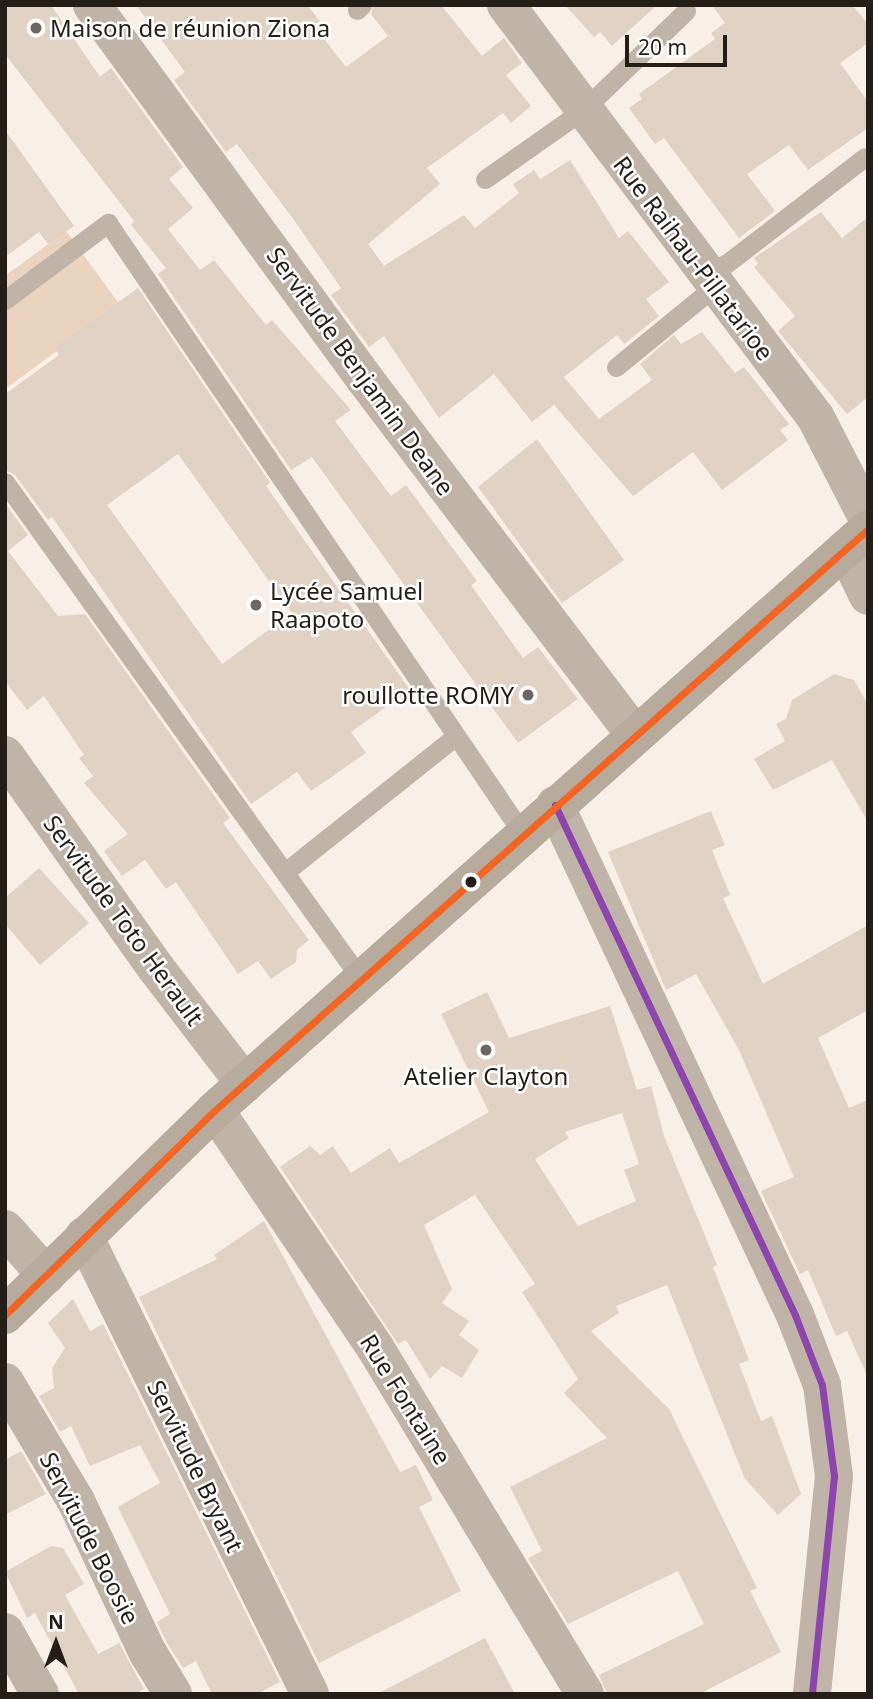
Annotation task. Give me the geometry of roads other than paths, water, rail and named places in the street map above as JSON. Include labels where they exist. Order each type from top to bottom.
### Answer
[{"type":"main road","points":[[5,1315],[215,1110],[555,804],[856,539]]},
{"type":"street","name":"Servitude Benjamin Deane","points":[[92,5],[364,378],[634,734]]},
{"type":"street","name":"Rue Raihau-Pillatarioe","points":[[506,5],[708,279],[816,418],[868,519]]},
{"type":"street","points":[[856,539],[868,596]]},
{"type":"street","name":"Servitude Toto Herault","points":[[5,755],[156,968],[245,1084]]},
{"type":"street","points":[[555,804],[789,1303],[822,1385],[834,1476],[812,1694]]},
{"type":"street","name":"Rue Fontaine","points":[[215,1110],[376,1349],[585,1694]]},
{"type":"street","points":[[5,1229],[46,1275]]},
{"type":"street","name":"Servitude Bryant","points":[[84,1236],[310,1694]]},
{"type":"street","name":"Servitude Boosie","points":[[5,1382],[76,1501],[173,1694]]},
{"type":"street","points":[[5,1632],[40,1694]]},
{"type":"lane","points":[[485,179],[583,110],[686,11]]},
{"type":"lane","points":[[616,367],[708,279],[865,157]]},
{"type":"lane","points":[[5,300],[108,223],[523,834]]},
{"type":"lane","points":[[5,482],[361,979]]},
{"type":"lane","points":[[285,872],[456,736]]},
{"type":"place","name":"Maison de réunion Ziona","points":[[36,28]]},
{"type":"place","name":"Lycée Samuel Raapoto","points":[[256,605]]},
{"type":"place","name":"roullotte ROMY","points":[[528,695]]},
{"type":"place","name":"Atelier Clayton","points":[[486,1050]]}]
